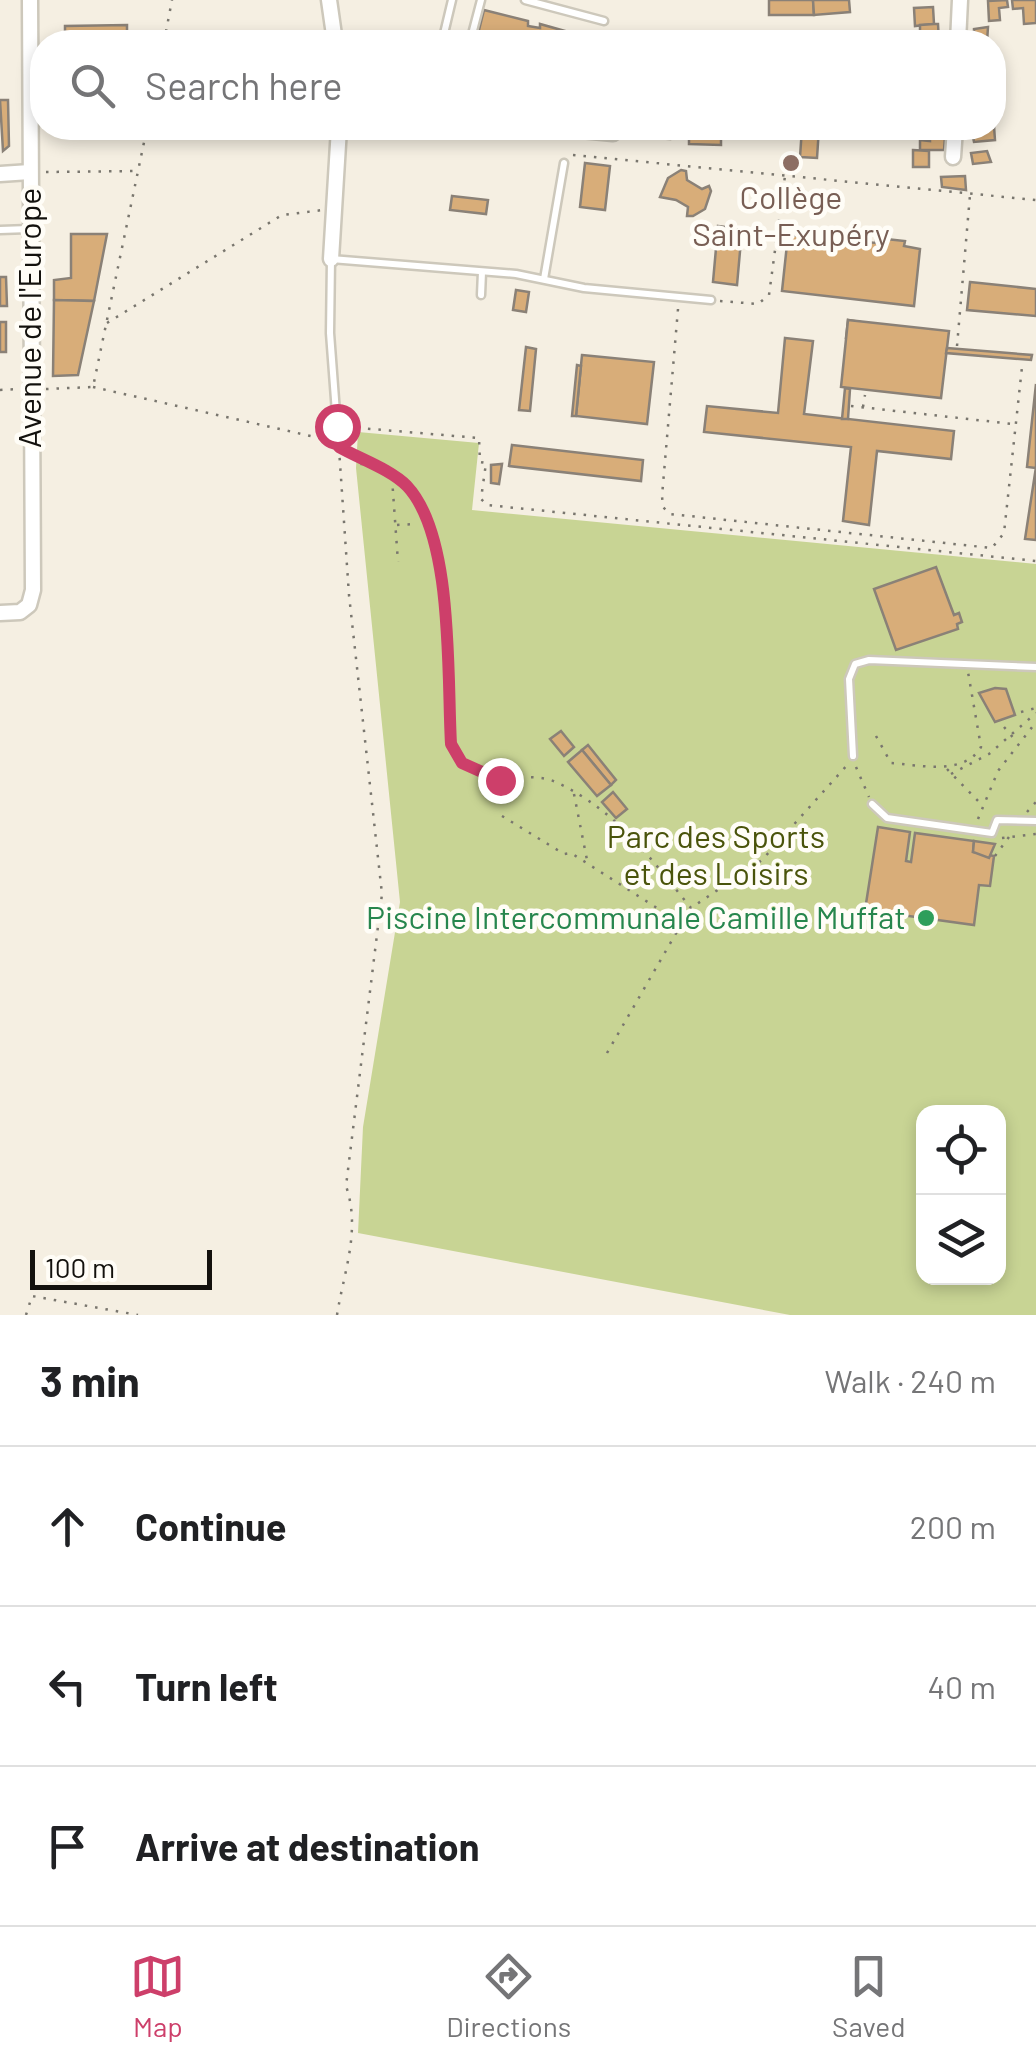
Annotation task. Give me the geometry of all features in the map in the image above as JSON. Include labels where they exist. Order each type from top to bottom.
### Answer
[{"type":"street","name":"Avenue de l'Europe","points":[[30,0],[33,30]]},
{"type":"street","points":[[329,0],[333,30]]},
{"type":"street","points":[[959,30],[960,0]]},
{"type":"street","name":"Avenue de l'Europe","points":[[0,613],[20,612],[29,604],[33,590],[32,140]]},
{"type":"street","points":[[331,258],[338,140]]},
{"type":"street","points":[[954,140],[954,157]]},
{"type":"street","points":[[0,174],[30,172]]},
{"type":"lane","points":[[445,30],[452,0]]},
{"type":"lane","points":[[473,30],[480,0]]},
{"type":"lane","points":[[525,0],[604,21]]},
{"type":"lane","points":[[544,279],[564,163]]},
{"type":"lane","points":[[0,230],[30,230]]},
{"type":"lane","points":[[337,426],[330,333],[331,258],[711,300]]},
{"type":"lane","points":[[481,295],[482,272]]},
{"type":"lane","points":[[852,756],[849,679],[855,664],[869,660],[1036,667]]},
{"type":"lane","points":[[872,804],[887,818],[992,833],[997,820],[1036,821]]},
{"type":"path","points":[[166,30],[172,0]]},
{"type":"path","points":[[93,387],[145,140]]},
{"type":"path","points":[[564,163],[578,153],[1036,200]]},
{"type":"path","points":[[30,172],[139,171]]},
{"type":"path","points":[[711,300],[754,304],[769,295],[785,174]]},
{"type":"path","points":[[956,346],[970,194]]},
{"type":"path","points":[[106,324],[282,215],[334,210]]},
{"type":"path","points":[[679,297],[662,496],[670,514],[992,548],[1004,534],[1022,367]]},
{"type":"path","points":[[0,390],[93,387],[324,439],[392,476],[416,498],[440,559],[451,744],[456,756],[478,773],[500,780],[554,780],[619,820],[691,908]]},
{"type":"path","points":[[862,408],[864,395]]},
{"type":"path","points":[[851,406],[1016,424]]},
{"type":"path","points":[[337,1315],[354,1230],[355,1212],[346,1186],[382,894],[348,595],[337,426],[479,438],[480,462],[486,463],[481,499],[486,505],[1036,561]]},
{"type":"path","points":[[392,476],[398,562]]},
{"type":"path","points":[[385,522],[416,524]]},
{"type":"path","points":[[876,736],[892,763],[946,768],[977,754],[982,747],[968,689],[968,666]]},
{"type":"path","points":[[951,774],[989,754],[1036,711]]},
{"type":"path","points":[[1021,712],[1036,711]]},
{"type":"path","points":[[976,830],[982,805],[1017,742],[1036,722]]},
{"type":"path","points":[[1004,727],[1017,742]]},
{"type":"path","points":[[852,756],[872,804]]},
{"type":"path","points":[[607,1053],[691,908],[762,860],[846,770],[852,756]]},
{"type":"path","points":[[946,768],[982,805]]},
{"type":"path","points":[[574,793],[588,864]]},
{"type":"path","points":[[502,816],[588,864],[610,882],[682,924]]},
{"type":"path","points":[[992,833],[991,838],[1036,834]]},
{"type":"path","points":[[996,856],[1009,837]]},
{"type":"path","points":[[26,1315],[32,1296],[138,1315]]},
{"type":"green space","name":"Parc des Sports et des Loisirs","points":[[358,432],[479,443],[472,510],[1036,564],[1036,1315],[790,1315],[358,1233],[363,1127],[400,902],[356,468]]},
{"type":"building","points":[[769,0],[813,0],[814,15],[769,15]]},
{"type":"building","points":[[813,0],[849,0],[850,12],[814,15]]},
{"type":"building","points":[[1007,0],[1008,7],[999,8],[1000,20],[989,21],[988,1]]},
{"type":"building","points":[[1012,0],[1036,0],[1036,23],[1024,24],[1023,8],[1013,9]]},
{"type":"building","points":[[933,7],[934,24],[915,26],[914,8]]},
{"type":"building","points":[[484,10],[528,21],[528,26],[540,28],[540,24],[561,30],[479,30]]},
{"type":"building","points":[[938,24],[938,30],[920,30],[920,25]]},
{"type":"building","points":[[127,25],[127,30],[65,30],[65,26]]},
{"type":"building","points":[[0,100],[8,100],[9,146],[3,151]]},
{"type":"building","points":[[689,140],[721,140],[721,145],[689,144]]},
{"type":"building","points":[[801,140],[818,140],[817,158],[800,157]]},
{"type":"building","points":[[920,140],[945,140],[944,150],[920,150]]},
{"type":"building","points":[[913,150],[929,151],[929,167],[913,167]]},
{"type":"building","points":[[987,151],[991,162],[973,164],[971,153]]},
{"type":"building","points":[[585,163],[610,166],[605,210],[580,207]]},
{"type":"building","points":[[686,171],[687,180],[702,189],[709,186],[711,191],[705,209],[693,216],[687,216],[688,207],[676,200],[660,197],[668,178]]},
{"type":"building","points":[[965,176],[966,190],[942,187],[941,177]]},
{"type":"building","points":[[452,196],[488,200],[486,214],[450,210]]},
{"type":"building","points":[[718,226],[742,229],[737,285],[713,282]]},
{"type":"building","points":[[71,234],[107,234],[94,301],[54,300],[54,280],[71,278]]},
{"type":"building","points":[[788,235],[876,243],[876,238],[905,241],[904,246],[920,249],[914,306],[782,291]]},
{"type":"building","points":[[0,277],[6,277],[7,306],[0,306]]},
{"type":"building","points":[[970,282],[1036,289],[1036,316],[967,310]]},
{"type":"building","points":[[516,290],[529,292],[526,312],[513,310]]},
{"type":"building","points":[[54,300],[94,301],[78,375],[53,376]]},
{"type":"building","points":[[848,320],[867,323],[866,340],[846,338]]},
{"type":"building","points":[[848,320],[949,331],[941,398],[841,387]]},
{"type":"building","points":[[0,322],[6,322],[6,352],[0,352]]},
{"type":"building","points":[[785,338],[813,341],[804,414],[954,431],[951,459],[877,451],[869,525],[843,521],[851,447],[704,432],[707,406],[778,413]]},
{"type":"building","points":[[526,347],[536,349],[530,411],[519,410]]},
{"type":"building","points":[[947,348],[1032,355],[1031,360],[946,353]]},
{"type":"building","points":[[582,355],[654,362],[647,424],[576,416]]},
{"type":"building","points":[[577,365],[581,366],[576,416],[572,416]]},
{"type":"building","points":[[1036,384],[1036,468],[1027,467]]},
{"type":"building","points":[[845,388],[850,389],[848,419],[842,419]]},
{"type":"building","points":[[512,445],[643,460],[641,481],[509,466]]},
{"type":"building","points":[[502,464],[499,484],[491,483],[491,465]]},
{"type":"building","points":[[1036,467],[1036,540],[1025,539]]},
{"type":"building","points":[[936,567],[954,615],[959,613],[962,622],[957,624],[958,629],[896,650],[874,589]]},
{"type":"building","points":[[1006,689],[1015,715],[995,722],[979,693]]},
{"type":"building","points":[[561,731],[574,747],[564,756],[550,739]]},
{"type":"building","points":[[588,745],[616,780],[611,785],[582,750]]},
{"type":"building","points":[[582,750],[611,785],[597,796],[568,762]]},
{"type":"building","points":[[613,792],[627,809],[616,818],[602,802]]},
{"type":"building","points":[[878,827],[910,832],[906,861],[911,862],[915,833],[974,841],[973,852],[994,856],[990,886],[979,885],[974,925],[865,910]]},
{"type":"building","points":[[974,841],[995,844],[989,858],[973,852]]},
{"type":"place","name":"Collège Saint-Exupéry","points":[[791,163]]},
{"type":"place","name":"Piscine Intercommunale Camille Muffat","points":[[926,918]]},
{"type":"route","points":[[337,426],[339,447],[401,481],[424,512],[440,559],[451,744],[462,763],[500,780]]}]
